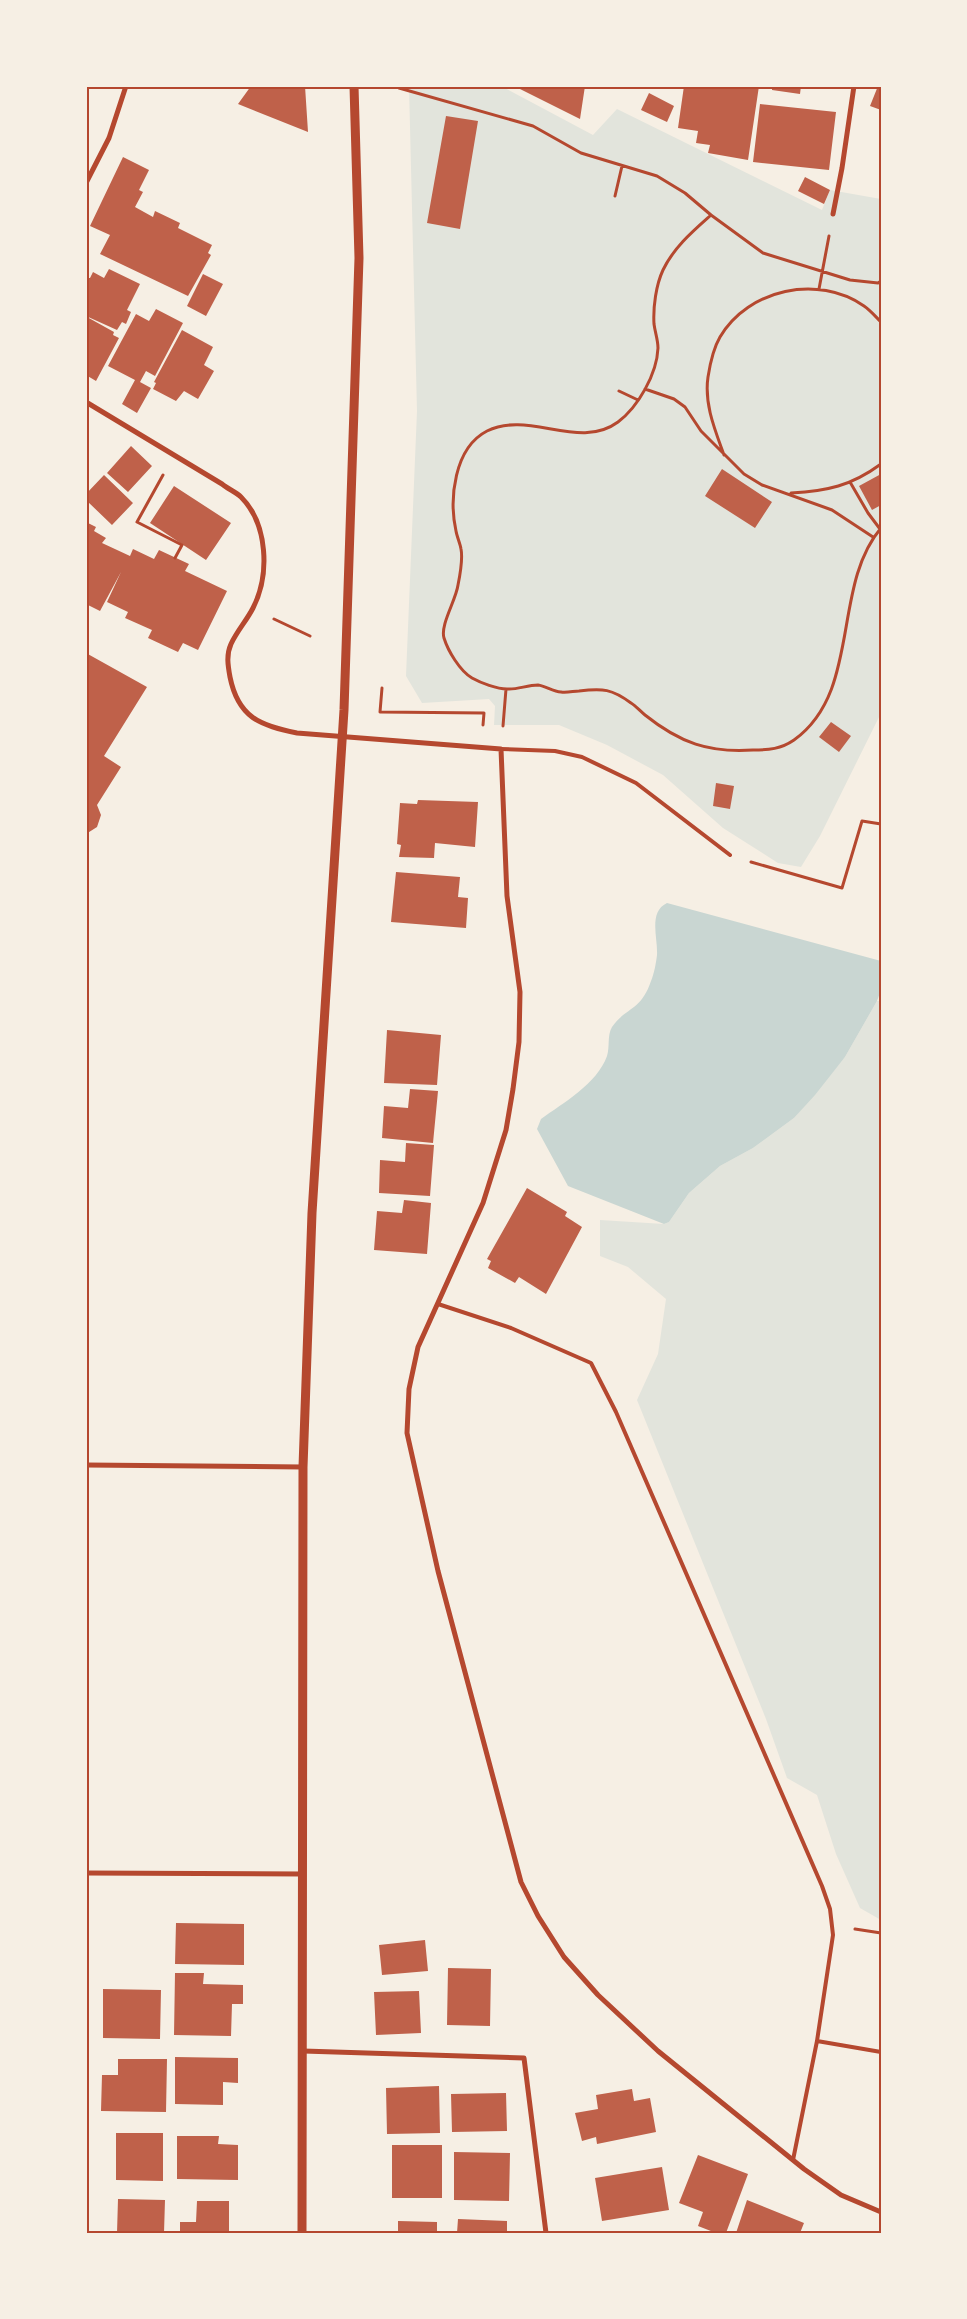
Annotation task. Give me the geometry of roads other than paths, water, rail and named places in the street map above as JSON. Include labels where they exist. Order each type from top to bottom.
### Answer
[{"type":"street","points":[[86,183],[109,138],[126,86]]},
{"type":"street","points":[[302,2233],[302,1467],[312,1213],[342,738],[359,258],[354,86]]},
{"type":"street","points":[[833,214],[854,86]]},
{"type":"street","points":[[86,402],[240,497],[251,510],[263,537],[260,589],[254,608],[231,645],[227,662],[233,691],[246,713],[270,728],[342,738],[502,749],[507,896],[520,992],[519,1042],[506,1130],[483,1203],[418,1347],[409,1389],[407,1433],[438,1571],[521,1882],[538,1916],[564,1957],[598,1995],[658,2051],[793,2160],[841,2195],[881,2212]]},
{"type":"street","points":[[86,1465],[302,1467]]},
{"type":"street","points":[[86,1872],[303,1874]]},
{"type":"street","points":[[303,2051],[524,2058],[546,2233]]},
{"type":"lane","points":[[502,749],[555,751],[582,757],[636,784],[730,855]]},
{"type":"lane","points":[[438,1304],[511,1328],[591,1364],[616,1412],[830,1909],[833,1935],[817,2041],[793,2160]]},
{"type":"lane","points":[[817,2041],[881,2052]]}]
